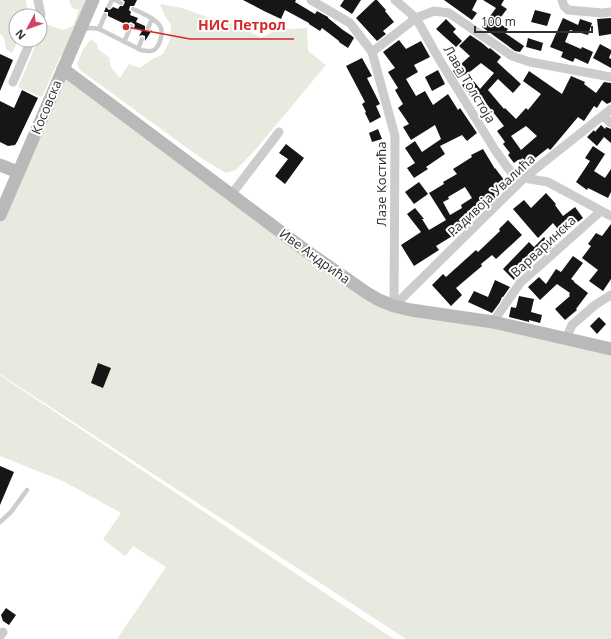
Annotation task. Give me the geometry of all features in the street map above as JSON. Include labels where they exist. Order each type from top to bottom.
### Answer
[{"type":"street","name":"Косовска","points":[[0,215],[93,0]]},
{"type":"street","name":"Лазе Костића","points":[[311,0],[350,23],[372,52],[395,136],[394,306]]},
{"type":"street","name":"Лава Толстоја","points":[[396,0],[416,18],[439,59],[511,172],[524,178]]},
{"type":"street","points":[[562,0],[564,6],[568,10],[602,13],[611,12]]},
{"type":"street","points":[[372,52],[416,18],[434,11],[449,13],[512,56],[530,62],[611,77]]},
{"type":"street","points":[[13,82],[28,48]]},
{"type":"street","name":"Иве Андрића","points":[[63,69],[305,250],[360,289],[379,300],[394,306],[411,310],[493,322],[611,349]]},
{"type":"street","name":"Радивоја Увалића","points":[[394,306],[524,178],[611,109]]},
{"type":"street","points":[[603,116],[611,123]]},
{"type":"street","points":[[231,195],[279,132]]},
{"type":"street","points":[[0,165],[18,172]]},
{"type":"street","points":[[524,178],[548,182],[611,216]]},
{"type":"street","name":"Варваринска","points":[[493,322],[520,283],[601,211]]},
{"type":"street","points":[[566,339],[572,325],[595,305],[611,295]]},
{"type":"lane","points":[[109,6],[112,0]]},
{"type":"lane","points":[[116,0],[121,3]]},
{"type":"lane","points":[[80,29],[99,29],[138,49],[146,51],[154,50],[162,32],[161,28],[152,19],[136,10],[136,17]]},
{"type":"lane","points":[[99,29],[105,15]]},
{"type":"lane","points":[[148,28],[152,19]]},
{"type":"lane","points":[[124,42],[131,26]]},
{"type":"lane","points":[[138,49],[142,40]]},
{"type":"lane","points":[[0,522],[11,512],[27,490]]},
{"type":"shaded area","points":[[0,0],[26,0],[27,8],[8,8],[8,48],[14,48],[12,53],[6,49],[4,37],[0,34]]},
{"type":"shaded area","points":[[69,0],[88,0],[42,97],[18,87],[35,48],[48,48],[48,25],[63,30],[73,26],[79,10],[72,8]]},
{"type":"shaded area","points":[[160,4],[182,8],[240,26],[261,38],[276,30],[307,28],[308,51],[326,65],[256,149],[236,170],[226,173],[201,158],[80,70],[77,64],[83,49],[91,39],[97,44],[98,49],[110,58],[111,66],[120,78],[129,64],[140,68],[163,54],[170,40],[171,25]]},
{"type":"shaded area","points":[[63,69],[379,300],[611,349],[611,639],[406,639],[0,374],[0,215]]},
{"type":"shaded area","points":[[0,375],[395,639],[117,639],[166,567],[133,546],[125,556],[103,539],[121,513],[65,482],[0,456]]},
{"type":"building","points":[[123,0],[137,0],[134,6],[130,6],[129,10],[131,12],[130,15],[138,18],[136,22],[145,26],[145,30],[149,32],[152,30],[145,41],[145,36],[139,36],[142,31],[134,28],[135,25],[133,23],[130,22],[127,25],[108,16],[108,12],[104,12],[106,7],[109,10],[113,7],[118,9],[120,6],[123,6],[125,2]]},
{"type":"building","points":[[243,0],[296,0],[295,2],[315,14],[317,11],[328,17],[354,38],[348,48],[322,28],[320,31],[309,23],[285,10],[281,19]]},
{"type":"building","points":[[344,0],[361,0],[352,14],[340,6]]},
{"type":"building","points":[[375,0],[377,0],[386,10],[385,11],[394,22],[383,31],[386,34],[377,41],[356,18]]},
{"type":"building","points":[[444,0],[477,0],[472,10],[477,13],[472,20]]},
{"type":"building","points":[[483,0],[504,0],[501,5],[507,9],[497,22],[508,29],[505,33],[524,46],[520,52],[515,51],[482,27],[496,8]]},
{"type":"building","points":[[535,10],[551,14],[547,26],[531,22]]},
{"type":"building","points":[[563,18],[578,25],[580,19],[592,23],[588,35],[570,30],[565,42],[581,49],[582,47],[593,52],[588,64],[575,58],[573,62],[561,57],[563,52],[550,47]]},
{"type":"building","points":[[611,18],[611,34],[599,36],[597,19]]},
{"type":"building","points":[[446,19],[456,29],[453,32],[462,41],[456,47],[436,29]]},
{"type":"building","points":[[470,35],[501,57],[497,62],[521,84],[513,93],[498,79],[488,90],[504,109],[505,108],[516,119],[526,108],[528,110],[541,94],[523,81],[529,71],[562,94],[571,76],[585,82],[584,84],[596,93],[604,82],[611,83],[611,102],[607,104],[602,100],[597,108],[594,106],[584,121],[578,117],[550,150],[548,148],[524,167],[518,160],[514,163],[508,155],[510,153],[503,144],[505,142],[497,131],[504,126],[485,102],[484,103],[476,94],[471,98],[462,85],[472,79],[480,89],[494,73],[481,63],[471,71],[458,78],[453,71],[470,56],[459,46]],"holes":[[[526,126],[537,136],[521,150],[511,136]]]},
{"type":"building","points":[[528,38],[543,43],[541,51],[526,47]]},
{"type":"building","points":[[399,40],[406,49],[421,41],[430,57],[414,65],[418,72],[406,79],[416,96],[425,91],[433,105],[448,94],[458,110],[460,108],[477,133],[467,141],[462,135],[440,146],[445,154],[426,167],[428,169],[414,178],[407,168],[415,163],[405,148],[415,141],[422,152],[441,139],[435,125],[411,140],[403,127],[409,124],[398,108],[403,104],[395,90],[398,88],[388,72],[395,68],[383,52]]},
{"type":"building","points":[[600,44],[611,50],[609,58],[611,59],[611,68],[593,58]]},
{"type":"building","points":[[0,54],[13,60],[0,91]]},
{"type":"building","points":[[362,58],[372,76],[367,78],[380,104],[376,106],[381,117],[370,123],[362,104],[365,102],[346,66]]},
{"type":"building","points":[[438,70],[445,84],[432,91],[425,77]]},
{"type":"building","points":[[22,90],[38,98],[17,142],[15,145],[8,146],[0,142],[0,101],[14,108]]},
{"type":"building","points":[[601,125],[605,129],[606,127],[611,129],[611,143],[604,137],[597,146],[587,137],[594,130],[595,132]]},
{"type":"building","points":[[378,129],[382,139],[372,142],[369,133]]},
{"type":"building","points":[[286,144],[304,158],[285,184],[275,176],[288,159],[279,153]]},
{"type":"building","points":[[593,146],[605,154],[594,171],[605,178],[611,169],[611,192],[608,198],[588,188],[587,190],[576,182],[590,161],[585,158]]},
{"type":"building","points":[[483,149],[495,169],[507,184],[494,193],[496,197],[492,201],[490,199],[474,209],[478,215],[456,229],[459,232],[436,246],[439,250],[414,266],[401,245],[421,232],[407,214],[415,208],[424,219],[422,219],[429,230],[446,220],[429,193],[444,184],[443,182],[457,174],[453,169],[472,157],[471,155]],"holes":[[[465,187],[472,198],[461,205],[462,208],[450,215],[443,202],[449,199],[448,197]]]},
{"type":"building","points":[[419,182],[428,194],[414,204],[405,192]]},
{"type":"building","points":[[546,193],[556,204],[555,205],[563,216],[575,207],[583,218],[561,233],[553,223],[538,238],[513,209],[524,200],[531,208]]},
{"type":"building","points":[[508,220],[522,235],[496,259],[492,255],[481,264],[482,266],[456,288],[462,295],[451,306],[432,285],[443,274],[446,277],[476,250],[478,252],[500,231],[499,229]]},
{"type":"building","points":[[611,224],[611,279],[603,291],[589,281],[598,270],[582,258],[591,246],[588,244],[596,233],[602,236]]},
{"type":"building","points":[[544,237],[552,247],[542,256],[539,253],[525,266],[526,259],[523,258],[514,280],[503,269],[529,242],[534,247]]},
{"type":"building","points":[[573,256],[583,263],[571,279],[588,293],[576,309],[577,310],[565,320],[555,309],[570,296],[570,293],[557,284],[540,300],[528,287],[539,277],[546,284],[556,269],[561,272]]},
{"type":"building","points":[[495,280],[510,287],[492,313],[468,302],[474,291],[488,297]]},
{"type":"building","points":[[519,296],[534,299],[531,312],[542,315],[540,323],[509,317],[511,307],[516,308]]},
{"type":"building","points":[[599,317],[606,324],[597,334],[590,326]]},
{"type":"building","points":[[98,363],[111,368],[103,388],[91,383]]},
{"type":"building","points":[[0,466],[14,472],[0,505]]},
{"type":"building","points":[[6,608],[16,615],[9,625],[3,621],[1,615]]},
{"type":"place","name":"НИС Петрол","points":[[126,27]]}]
